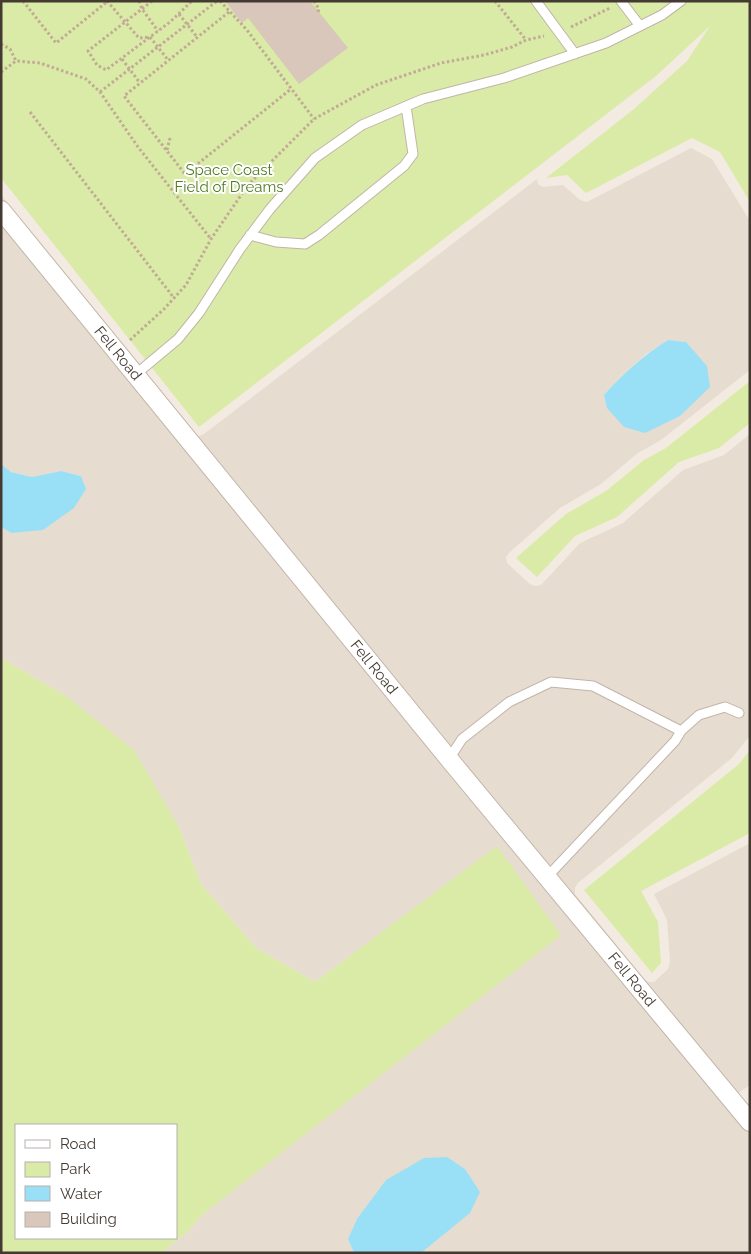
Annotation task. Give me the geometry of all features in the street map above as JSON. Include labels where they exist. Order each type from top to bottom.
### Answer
[{"type":"street","name":"Fell Road","points":[[1,210],[449,759],[750,1122]]},
{"type":"lane","points":[[536,1],[574,54]]},
{"type":"lane","points":[[621,1],[640,26]]},
{"type":"lane","points":[[135,375],[178,339],[199,313],[250,235],[315,158],[362,125],[422,99],[504,78],[606,43],[662,15],[681,1]]},
{"type":"lane","points":[[250,235],[282,242],[305,244],[319,235],[404,166],[413,154],[406,106]]},
{"type":"lane","points":[[449,759],[462,739],[510,702],[551,682],[593,686],[681,731]]},
{"type":"lane","points":[[547,877],[675,741],[681,731],[698,716],[725,707],[739,713]]},
{"type":"path","points":[[24,1],[56,42],[107,1],[139,38],[150,37]]},
{"type":"path","points":[[139,1],[142,9],[158,31]]},
{"type":"path","points":[[152,1],[88,51],[97,65],[106,70],[158,31],[192,1]]},
{"type":"path","points":[[100,92],[218,1],[247,30],[314,119]]},
{"type":"path","points":[[314,1],[319,9],[318,12]]},
{"type":"path","points":[[495,1],[526,40]]},
{"type":"path","points":[[229,12],[124,96],[185,174],[291,89]]},
{"type":"path","points":[[178,14],[197,37]]},
{"type":"path","points":[[150,37],[168,60]]},
{"type":"path","points":[[1,44],[10,49],[16,61]]},
{"type":"path","points":[[122,59],[140,83]]},
{"type":"path","points":[[1,72],[16,61],[40,63],[66,70],[86,79],[100,92],[138,146],[211,240]]},
{"type":"path","points":[[30,112],[174,298]]},
{"type":"path","points":[[167,151],[170,138]]},
{"type":"shaded area","points":[[691,148],[712,159],[750,221],[750,370],[661,440],[638,453],[601,484],[560,508],[506,557],[507,563],[530,584],[535,586],[541,585],[580,543],[623,523],[683,470],[724,455],[750,434],[750,736],[732,758],[578,883],[575,888],[575,894],[644,979],[648,982],[654,982],[668,969],[670,961],[667,920],[654,894],[750,843],[750,1085],[737,1094],[750,1119],[750,1253],[421,1253],[442,1235],[348,1239],[354,1253],[161,1253],[186,1233],[203,1214],[497,847],[315,982],[256,948],[201,884],[179,827],[66,696],[1,658],[1,527],[11,533],[86,489],[81,476],[61,471],[32,477],[11,472],[1,464],[1,195],[191,434],[197,437],[204,434],[537,179],[538,184],[543,187],[563,185],[580,200],[587,202]],"holes":[[[668,340],[686,342],[604,395],[619,378],[645,355]]]},
{"type":"green space","name":"Space Coast Field of Dreams","points":[[1,1],[750,1],[750,202],[720,152],[692,138],[586,193],[567,175],[546,178],[634,109],[687,61],[710,26],[656,76],[199,427],[1,178]]},
{"type":"green space","points":[[750,381],[750,423],[719,448],[679,462],[617,517],[575,536],[537,577],[516,558],[566,514],[606,491],[644,460],[666,448]]},
{"type":"green space","points":[[1,658],[66,696],[134,750],[179,827],[201,884],[256,948],[315,982],[497,846],[561,935],[203,1214],[186,1233],[161,1253],[1,1253]]},
{"type":"green space","points":[[750,750],[750,833],[641,891],[658,922],[661,963],[652,973],[584,890],[739,764]]},
{"type":"water","points":[[668,340],[686,342],[707,366],[710,387],[680,416],[645,433],[624,427],[607,408],[604,395],[634,365]]},
{"type":"water","points":[[1,464],[11,472],[32,477],[61,471],[81,476],[86,489],[74,508],[43,530],[11,533],[1,527]]},
{"type":"water","points":[[447,1157],[465,1169],[480,1192],[470,1213],[421,1253],[354,1253],[348,1239],[357,1219],[386,1180],[424,1158]]},
{"type":"building","points":[[225,1],[310,1],[348,48],[299,84],[248,18],[242,23]]}]
